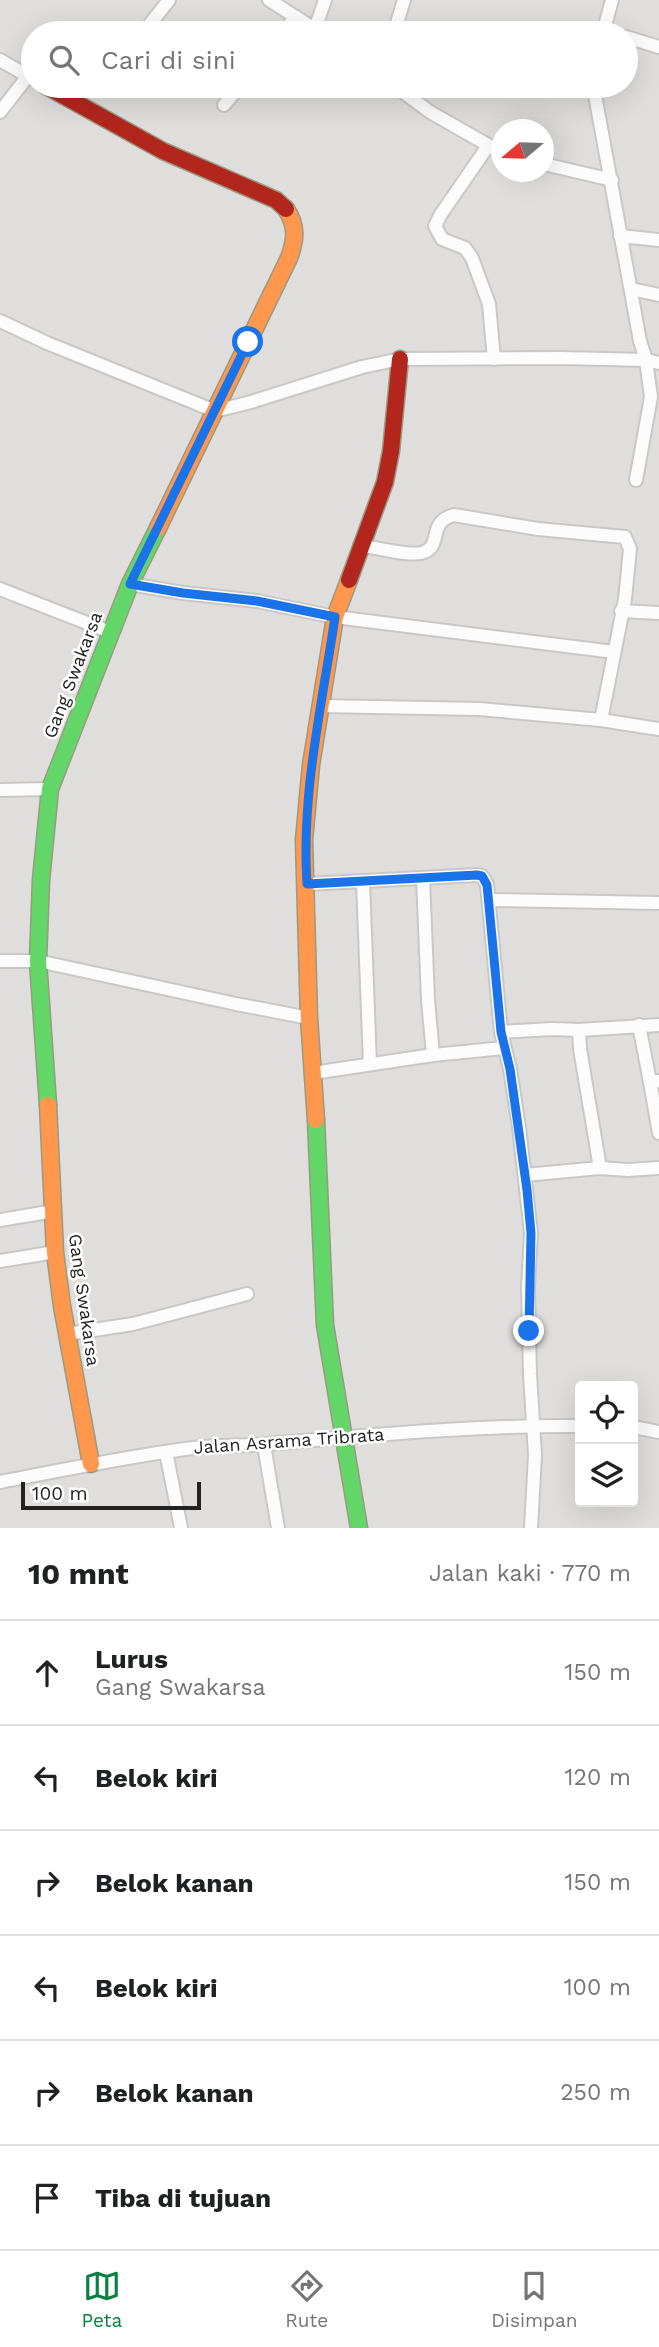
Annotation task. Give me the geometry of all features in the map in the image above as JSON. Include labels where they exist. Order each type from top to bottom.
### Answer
[{"type":"street","points":[[152,21],[169,0]]},
{"type":"street","points":[[270,0],[302,21]]},
{"type":"street","points":[[320,21],[325,0]]},
{"type":"street","points":[[398,21],[404,0]]},
{"type":"street","points":[[608,21],[612,0]]},
{"type":"street","points":[[292,21],[296,17]]},
{"type":"street","points":[[638,40],[659,45]]},
{"type":"street","points":[[0,60],[21,72]]},
{"type":"street","points":[[0,112],[21,88]]},
{"type":"street","name":"Gang Swakarsa","points":[[68,98],[163,150],[276,200],[288,208],[297,234],[293,249],[130,584],[50,789],[41,880],[38,961],[55,1252],[91,1464]]},
{"type":"street","points":[[224,105],[230,98]]},
{"type":"street","points":[[411,98],[491,148]]},
{"type":"street","points":[[596,98],[631,289],[652,362],[651,397],[636,480]]},
{"type":"street","points":[[488,146],[435,226],[442,239],[469,251],[488,298],[494,359]]},
{"type":"street","points":[[554,166],[612,180]]},
{"type":"street","points":[[620,236],[659,240]]},
{"type":"street","points":[[631,289],[659,295]]},
{"type":"street","points":[[0,321],[47,343],[215,411],[400,359],[652,362]]},
{"type":"street","points":[[359,1528],[325,1325],[319,1167],[309,1018],[304,840],[311,765],[335,617],[384,482],[391,451],[400,359]]},
{"type":"street","points":[[360,546],[419,554],[428,551],[434,543],[438,524],[444,517],[454,514],[538,529],[625,537],[631,549],[601,720]]},
{"type":"street","points":[[130,584],[257,601],[335,617],[614,652]]},
{"type":"street","points":[[0,589],[110,632]]},
{"type":"street","points":[[621,611],[659,613]]},
{"type":"street","points":[[321,706],[479,709],[601,720],[659,729]]},
{"type":"street","points":[[0,790],[50,789]]},
{"type":"street","points":[[307,884],[482,876],[487,885],[501,1032],[510,1069],[531,1233],[528,1287],[534,1479],[531,1528]]},
{"type":"street","points":[[423,878],[433,1055]]},
{"type":"street","points":[[363,882],[370,1064]]},
{"type":"street","points":[[489,900],[659,903]]},
{"type":"street","points":[[0,961],[38,961],[309,1018]]},
{"type":"street","points":[[639,1025],[654,1081],[659,1133]]},
{"type":"street","points":[[501,1032],[659,1025]]},
{"type":"street","points":[[579,1030],[600,1168]]},
{"type":"street","points":[[313,1073],[433,1055],[504,1048]]},
{"type":"street","points":[[525,1175],[600,1168],[659,1168]]},
{"type":"street","points":[[0,1220],[54,1211]]},
{"type":"street","points":[[0,1261],[55,1252]]},
{"type":"street","points":[[68,1334],[133,1324],[247,1294]]},
{"type":"street","name":"Jalan Asrama Tribrata","points":[[0,1482],[196,1447],[264,1445],[344,1436],[575,1426]]},
{"type":"street","points":[[638,1428],[659,1432]]},
{"type":"street","points":[[264,1445],[278,1528]]},
{"type":"street","points":[[166,1452],[181,1528]]},
{"type":"shaded area","points":[[0,0],[659,0],[659,1528],[0,1528]]},
{"type":"traffic: fast","points":[[48,1105],[38,961],[41,880],[50,789],[130,584],[158,528]]},
{"type":"traffic: fast","points":[[316,1120],[325,1325],[359,1528]]},
{"type":"traffic: slow","points":[[158,528],[289,258],[294,233],[286,209]]},
{"type":"traffic: slow","points":[[316,1120],[309,1018],[304,840],[311,765],[335,617],[349,580]]},
{"type":"traffic: slow","points":[[48,1105],[55,1252],[62,1306],[91,1464]]},
{"type":"traffic: jam","points":[[68,98],[163,151],[276,200],[286,209]]},
{"type":"traffic: jam","points":[[349,580],[385,482],[391,451],[400,359]]},
{"type":"route","points":[[248,342],[130,584],[257,601],[335,617],[311,765],[304,840],[307,884],[477,875],[485,880],[501,1032],[510,1069],[527,1190],[531,1233],[529,1331]]}]
